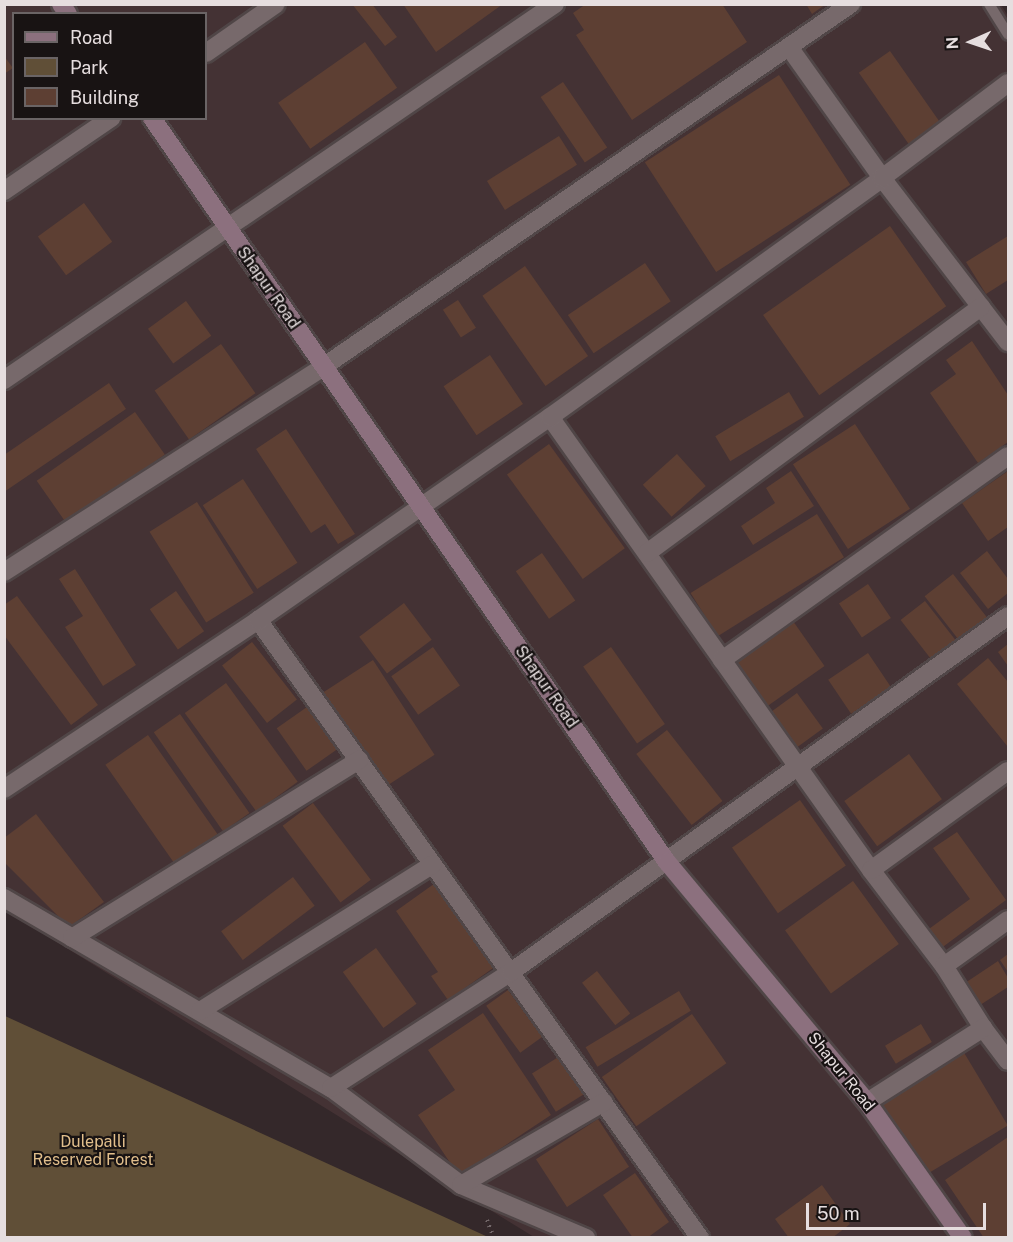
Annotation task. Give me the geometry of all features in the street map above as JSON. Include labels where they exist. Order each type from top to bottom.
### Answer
[{"type":"street","points":[[207,52],[276,4]]},
{"type":"street","points":[[4,381],[555,4]]},
{"type":"street","points":[[4,572],[323,367],[851,4]]},
{"type":"street","points":[[789,47],[882,178],[1008,342]]},
{"type":"street","points":[[4,789],[258,621],[550,417],[882,178],[1005,93]]},
{"type":"street","points":[[4,191],[108,120]]},
{"type":"street","name":"Shapur Road","points":[[153,120],[667,862],[867,1102],[963,1238]]},
{"type":"street","points":[[647,554],[981,307]]},
{"type":"street","points":[[550,417],[871,870],[944,966],[983,1028],[1008,1061]]},
{"type":"street","points":[[722,660],[1008,456]]},
{"type":"street","points":[[331,1088],[511,972],[799,768],[1008,616]]},
{"type":"street","points":[[258,621],[700,1238]]},
{"type":"street","points":[[72,938],[359,760]]},
{"type":"street","points":[[871,870],[1008,771]]},
{"type":"street","points":[[200,1011],[434,864]]},
{"type":"street","points":[[4,897],[331,1088],[461,1185],[586,1238]]},
{"type":"street","points":[[944,966],[1008,920]]},
{"type":"street","points":[[867,1102],[983,1028]]},
{"type":"street","points":[[461,1185],[604,1102]]},
{"type":"lane","points":[[989,4],[1008,35]]},
{"type":"path","points":[[482,1215],[490,1223],[494,1238]]},
{"type":"shaded area","points":[[4,5],[1001,5],[1008,16],[1008,1237],[534,1237],[5,910]]},
{"type":"green space","name":"Dulepalli Reserved Forest","points":[[5,1016],[488,1237],[5,1237]]},
{"type":"building","points":[[352,4],[372,4],[397,37],[385,46]]},
{"type":"building","points":[[403,4],[503,4],[436,52]]},
{"type":"building","points":[[586,4],[722,4],[747,42],[632,120],[576,35],[584,30],[573,13]]},
{"type":"building","points":[[806,4],[826,4],[812,14]]},
{"type":"building","points":[[365,42],[397,88],[310,149],[278,103]]},
{"type":"building","points":[[890,51],[940,123],[909,145],[859,73]]},
{"type":"building","points":[[4,56],[12,69],[4,74]]},
{"type":"building","points":[[779,75],[850,185],[716,272],[645,162]]},
{"type":"building","points":[[563,82],[607,147],[585,163],[541,97]]},
{"type":"building","points":[[559,136],[577,165],[505,210],[487,181]]},
{"type":"building","points":[[84,203],[112,242],[66,275],[38,237]]},
{"type":"building","points":[[890,226],[946,306],[819,395],[763,315]]},
{"type":"building","points":[[1008,236],[1008,280],[986,294],[966,262]]},
{"type":"building","points":[[645,263],[671,301],[594,353],[568,315]]},
{"type":"building","points":[[525,266],[588,356],[545,386],[482,296]]},
{"type":"building","points":[[458,300],[476,328],[461,337],[443,310]]},
{"type":"building","points":[[186,301],[211,336],[173,363],[148,329]]},
{"type":"building","points":[[972,341],[1008,395],[1008,442],[978,463],[930,393],[956,374],[946,360]]},
{"type":"building","points":[[221,344],[255,393],[189,440],[155,390]]},
{"type":"building","points":[[490,355],[523,404],[477,435],[444,386]]},
{"type":"building","points":[[109,383],[126,409],[4,492],[4,455]]},
{"type":"building","points":[[789,392],[804,417],[730,461],[715,436]]},
{"type":"building","points":[[135,412],[165,455],[67,523],[37,481]]},
{"type":"building","points":[[855,424],[910,509],[848,549],[793,464]]},
{"type":"building","points":[[286,429],[355,534],[338,544],[325,524],[311,533],[256,449]]},
{"type":"building","points":[[549,444],[625,548],[583,579],[507,475]]},
{"type":"building","points":[[677,454],[706,486],[672,517],[643,485]]},
{"type":"building","points":[[791,471],[814,506],[753,545],[741,526],[775,503],[766,488]]},
{"type":"building","points":[[1008,471],[1008,527],[988,541],[962,503]]},
{"type":"building","points":[[243,479],[297,563],[257,589],[203,505]]},
{"type":"building","points":[[197,502],[254,593],[206,622],[150,532]]},
{"type":"building","points":[[817,514],[844,557],[718,636],[691,593]]},
{"type":"building","points":[[987,551],[1008,579],[1008,593],[988,609],[960,573]]},
{"type":"building","points":[[542,553],[575,601],[549,619],[516,571]]},
{"type":"building","points":[[75,569],[136,665],[103,686],[65,627],[83,616],[59,579]]},
{"type":"building","points":[[953,574],[987,617],[958,640],[925,596]]},
{"type":"building","points":[[868,584],[891,618],[862,638],[839,604]]},
{"type":"building","points":[[176,591],[204,631],[178,649],[150,609]]},
{"type":"building","points":[[17,596],[98,705],[71,725],[4,635],[4,605]]},
{"type":"building","points":[[925,601],[956,641],[932,660],[901,620]]},
{"type":"building","points":[[404,603],[432,640],[387,673],[359,637]]},
{"type":"building","points":[[793,621],[825,666],[767,706],[736,661]]},
{"type":"building","points":[[252,642],[297,700],[267,723],[222,665]]},
{"type":"building","points":[[1008,644],[1008,666],[998,652]]},
{"type":"building","points":[[433,647],[460,686],[418,715],[391,676]]},
{"type":"building","points":[[611,647],[665,724],[637,744],[583,667]]},
{"type":"building","points":[[868,653],[891,687],[851,714],[828,680]]},
{"type":"building","points":[[988,658],[1008,682],[1008,747],[957,684]]},
{"type":"building","points":[[373,660],[435,755],[384,787],[323,693]]},
{"type":"building","points":[[226,683],[298,782],[256,812],[185,713]]},
{"type":"building","points":[[797,693],[823,729],[795,749],[769,713]]},
{"type":"building","points":[[307,707],[337,750],[307,771],[277,728]]},
{"type":"building","points":[[180,714],[249,813],[223,831],[154,732]]},
{"type":"building","points":[[667,730],[722,801],[692,825],[636,754]]},
{"type":"building","points":[[148,735],[217,834],[175,864],[105,765]]},
{"type":"building","points":[[909,754],[942,799],[877,846],[844,801]]},
{"type":"building","points":[[800,800],[846,866],[778,913],[732,848]]},
{"type":"building","points":[[313,803],[371,880],[340,903],[283,826]]},
{"type":"building","points":[[36,814],[104,902],[69,927],[4,862],[4,838]]},
{"type":"building","points":[[957,832],[1006,900],[936,952],[922,934],[970,899],[933,848]]},
{"type":"building","points":[[293,877],[315,906],[243,960],[221,931]]},
{"type":"building","points":[[438,881],[496,966],[448,1000],[431,976],[438,972],[396,911]]},
{"type":"building","points":[[853,881],[899,944],[831,993],[785,930]]},
{"type":"building","points":[[376,948],[417,1004],[383,1028],[343,972]]},
{"type":"building","points":[[1008,954],[1008,972],[1000,960]]},
{"type":"building","points":[[998,961],[1008,978],[1008,987],[977,1007],[962,985]]},
{"type":"building","points":[[597,971],[630,1014],[615,1025],[582,983]]},
{"type":"building","points":[[508,990],[542,1037],[520,1053],[486,1006]]},
{"type":"building","points":[[679,991],[691,1011],[597,1067],[586,1047]]},
{"type":"building","points":[[483,1013],[551,1115],[459,1176],[418,1115],[455,1090],[428,1050]]},
{"type":"building","points":[[692,1014],[726,1063],[636,1126],[602,1077]]},
{"type":"building","points":[[921,1024],[932,1042],[896,1064],[885,1046]]},
{"type":"building","points":[[963,1051],[1008,1126],[922,1177],[877,1103]]},
{"type":"building","points":[[560,1056],[584,1094],[556,1112],[532,1073]]},
{"type":"building","points":[[598,1119],[629,1167],[567,1207],[536,1159]]},
{"type":"building","points":[[1008,1137],[1008,1238],[984,1238],[945,1180]]},
{"type":"building","points":[[635,1173],[669,1222],[647,1238],[633,1238],[603,1195]]},
{"type":"building","points":[[822,1185],[850,1224],[832,1238],[789,1238],[775,1219]]}]
